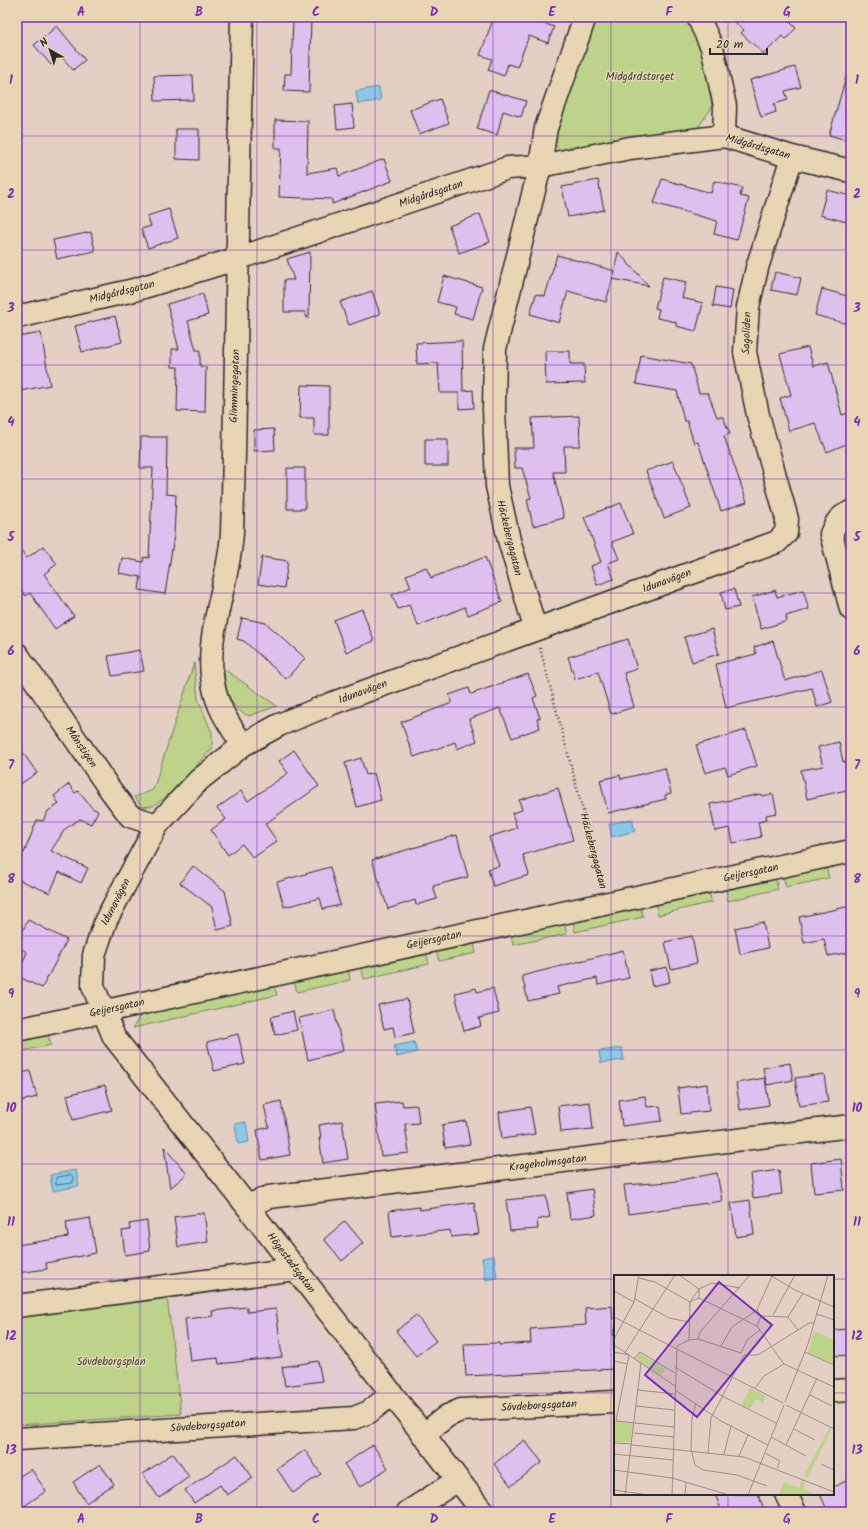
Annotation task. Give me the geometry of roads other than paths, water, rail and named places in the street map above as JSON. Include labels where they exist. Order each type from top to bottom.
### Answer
[{"type":"street","name":"Glimmingegatan","points":[[242,17],[239,258],[232,535],[212,650],[212,682],[221,712],[243,745]]},
{"type":"street","points":[[540,166],[546,128],[585,17]]},
{"type":"street","points":[[698,17],[714,54],[725,106],[724,136]]},
{"type":"street","name":"Midgårdsgatan","points":[[17,317],[134,290],[239,258],[508,168],[540,166],[630,148],[724,136],[792,157],[851,171]]},
{"type":"street","name":"Sagoliden","points":[[786,534],[787,519],[758,415],[745,352],[748,307],[792,157]]},
{"type":"street","name":"Häckebergagatan","points":[[535,628],[509,540],[497,486],[494,409],[495,349],[540,166]]},
{"type":"street","points":[[843,518],[831,534],[851,609]]},
{"type":"street","name":"Idunavägen","points":[[103,1011],[92,986],[94,954],[106,920],[157,825],[199,780],[243,745],[279,725],[333,704],[535,628],[777,542],[786,534]]},
{"type":"street","name":"Månstigen","points":[[17,654],[109,788],[130,816],[157,825]]},
{"type":"street","name":"Geijersgatan","points":[[17,1030],[851,851]]},
{"type":"street","name":"Högestadsgatan","points":[[103,1011],[114,1037],[247,1206],[483,1512]]},
{"type":"street","name":"Krageholmsgatan","points":[[247,1206],[269,1197],[851,1126]]},
{"type":"street","points":[[17,1306],[295,1269]]},
{"type":"street","points":[[834,1391],[851,1390]]},
{"type":"street","name":"Sövdeborgsgatan","points":[[17,1439],[354,1418],[369,1412],[392,1394]]},
{"type":"street","name":"Sövdeborgsgatan","points":[[423,1435],[447,1416],[461,1410],[614,1402]]},
{"type":"street","points":[[408,1512],[458,1480]]},
{"type":"street","points":[[786,1495],[795,1512]]},
{"type":"water","points":[[379,87],[381,100],[358,104],[356,91]]},
{"type":"water","points":[[632,819],[635,831],[612,837],[609,824]]},
{"type":"water","points":[[414,1042],[417,1052],[397,1057],[394,1046]]},
{"type":"water","points":[[622,1048],[624,1060],[601,1063],[599,1051]]},
{"type":"water","points":[[246,1122],[249,1142],[238,1144],[235,1124]]},
{"type":"water","points":[[76,1170],[79,1186],[53,1191],[50,1175]]},
{"type":"water","points":[[494,1256],[497,1278],[486,1280],[482,1258]]},
{"type":"park label","name":"Midgårdstorget","points":[[640,77]]},
{"type":"park label","name":"Sövdeborgsplan","points":[[111,1362]]}]
